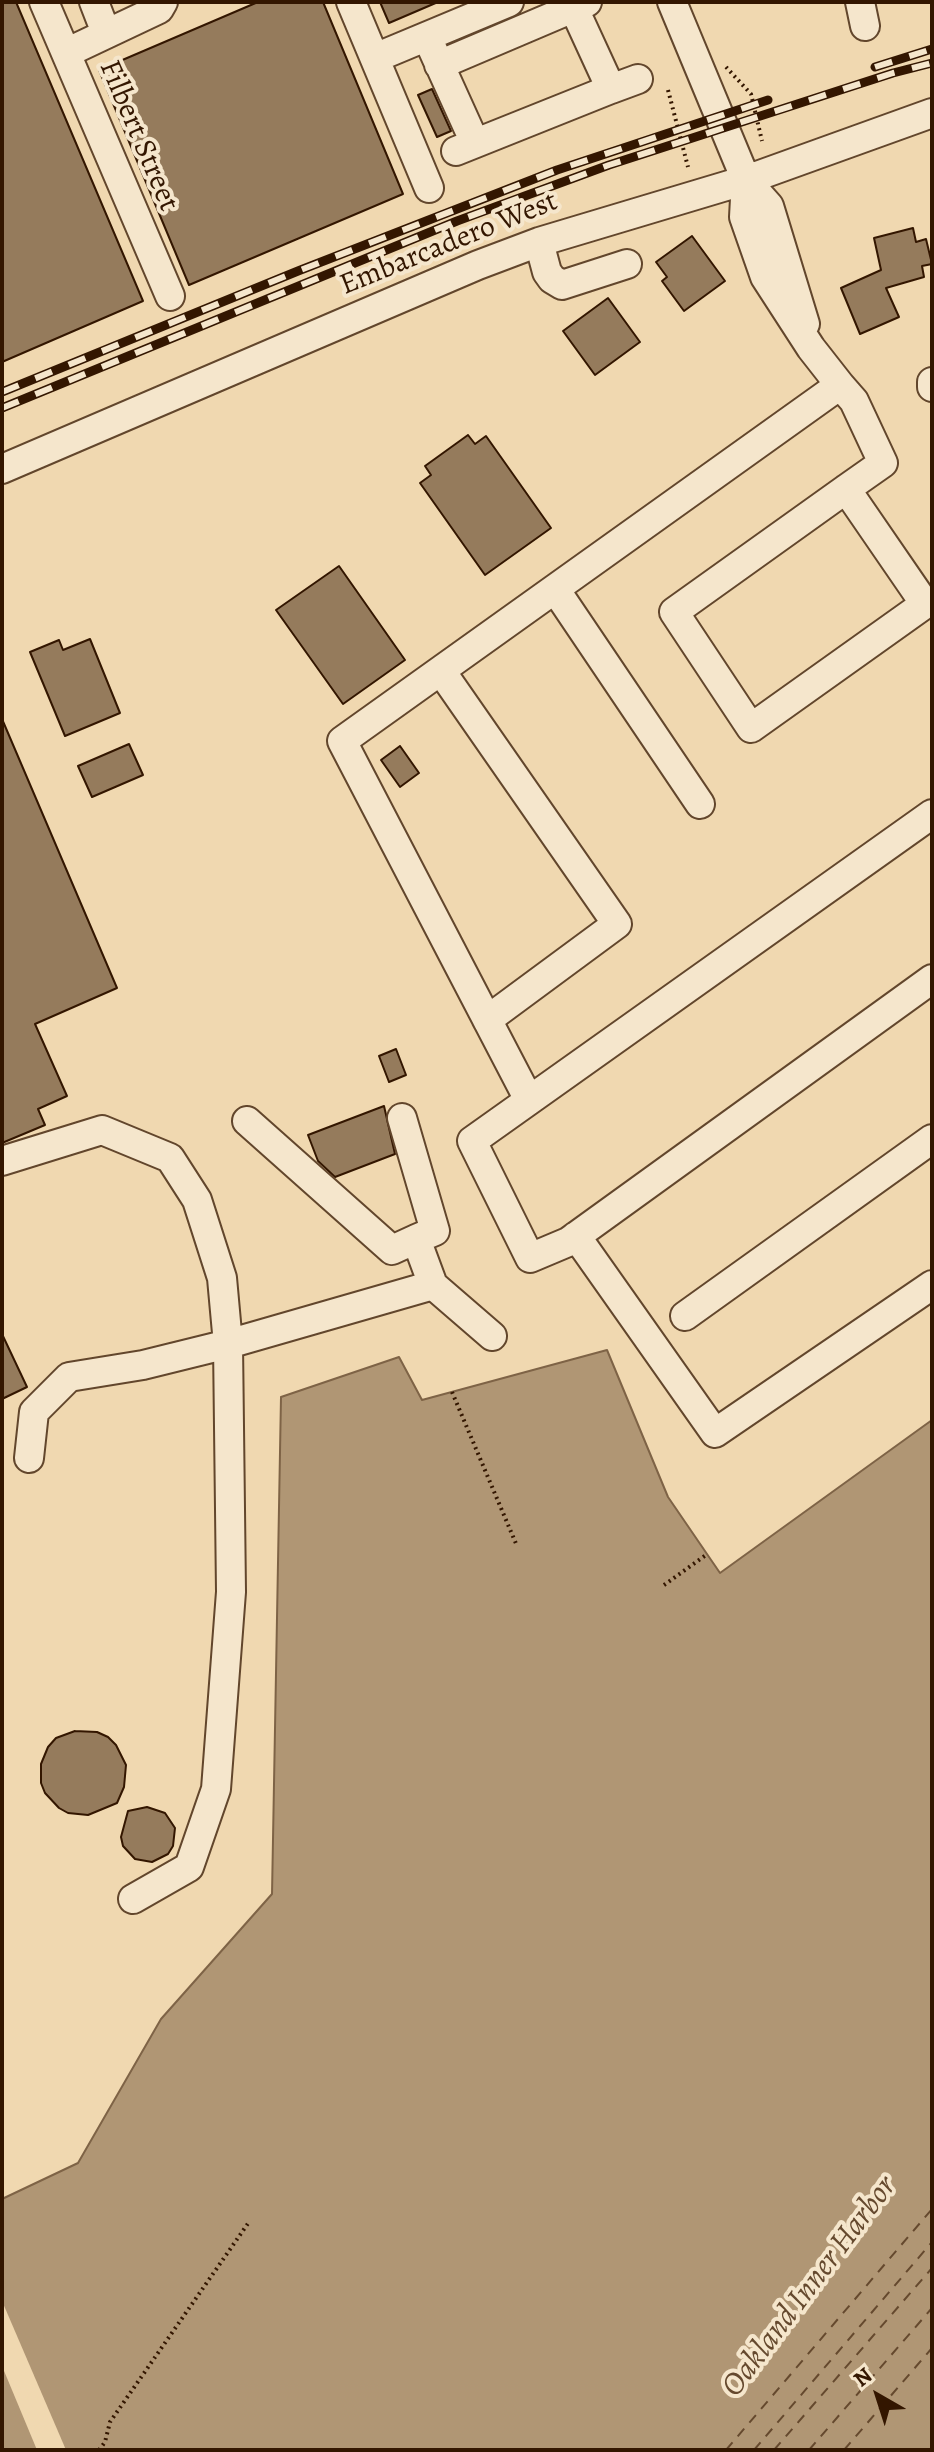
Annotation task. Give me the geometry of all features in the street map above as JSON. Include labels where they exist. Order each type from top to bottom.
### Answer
[{"type":"street","name":"Filbert Street","points":[[44,2],[170,296]]},
{"type":"street","points":[[94,2],[106,33]]},
{"type":"street","points":[[66,53],[159,9],[163,2]]},
{"type":"street","points":[[351,2],[429,188]]},
{"type":"street","points":[[375,58],[509,2]]},
{"type":"street","points":[[672,2],[746,180],[744,217],[765,277],[811,348],[854,401],[883,463],[846,489],[674,612],[751,728],[925,604],[846,489]]},
{"type":"street","points":[[439,65],[581,3],[595,54],[611,89]]},
{"type":"street","points":[[427,36],[466,147],[638,79]]},
{"type":"street","name":"Embarcadero West","points":[[2,469],[478,265],[539,242],[746,180],[932,113]]},
{"type":"street","points":[[539,242],[547,272],[562,285],[627,264]]},
{"type":"street","points":[[529,1100],[342,741],[840,385]]},
{"type":"street","points":[[555,589],[700,804]]},
{"type":"street","points":[[441,671],[617,924],[487,1020]]},
{"type":"street","points":[[932,814],[472,1141],[530,1258],[568,1242],[932,979]]},
{"type":"street","points":[[247,1121],[392,1250],[435,1231],[402,1118]]},
{"type":"street","points":[[2,1161],[102,1130],[170,1158],[197,1200],[222,1278],[228,1344],[231,1592],[216,1789],[189,1867],[133,1899]]},
{"type":"street","points":[[685,1316],[932,1139]]},
{"type":"street","points":[[576,1236],[715,1433],[932,1285]]},
{"type":"street","points":[[416,1239],[433,1285],[492,1336]]},
{"type":"street","points":[[29,1458],[34,1412],[69,1377],[143,1365],[228,1344],[433,1285]]},
{"type":"path","points":[[726,67],[751,94],[762,141]]},
{"type":"path","points":[[668,90],[688,167]]},
{"type":"path","points":[[452,1392],[517,1546]]},
{"type":"path","points":[[664,1585],[706,1555]]},
{"type":"path","points":[[99,2450],[105,2442],[110,2422],[249,2222]]},
{"type":"water","name":"Oakland Inner Harbor","points":[[607,1350],[668,1497],[720,1573],[932,1420],[932,2450],[2,2450],[2,2199],[78,2163],[161,2019],[272,1894],[281,1397],[399,1357],[422,1400]]},
{"type":"pier","points":[[2,2301],[66,2450],[37,2450],[2,2366]]},
{"type":"building","points":[[2,2],[16,2],[143,301],[2,362]]},
{"type":"building","points":[[258,2],[323,2],[403,194],[189,285],[99,70]]},
{"type":"building","points":[[380,2],[438,2],[389,23]]},
{"type":"building","points":[[432,89],[451,131],[437,137],[418,95]]},
{"type":"building","points":[[913,228],[916,242],[926,239],[932,264],[922,266],[924,277],[886,288],[899,317],[860,334],[841,288],[881,270],[874,238]]},
{"type":"building","points":[[692,236],[725,281],[684,311],[662,281],[667,277],[656,262]]},
{"type":"building","points":[[608,298],[640,342],[595,375],[563,331]]},
{"type":"building","points":[[468,435],[475,444],[486,436],[551,528],[485,575],[420,483],[431,475],[425,466]]},
{"type":"building","points":[[339,566],[405,660],[343,704],[276,610]]},
{"type":"building","points":[[90,639],[120,713],[65,736],[30,652],[59,640],[63,650]]},
{"type":"building","points":[[2,719],[117,988],[35,1024],[67,1096],[38,1109],[45,1125],[2,1143]]},
{"type":"building","points":[[129,744],[143,775],[92,797],[78,766]]},
{"type":"building","points":[[400,746],[419,773],[400,787],[381,760]]},
{"type":"building","points":[[396,1049],[406,1075],[389,1082],[379,1056]]},
{"type":"building","points":[[384,1106],[395,1154],[335,1177],[318,1161],[308,1135]]},
{"type":"building","points":[[2,1334],[27,1387],[2,1399]]},
{"type":"building","points":[[75,1731],[97,1732],[108,1737],[116,1745],[126,1765],[124,1787],[117,1803],[88,1815],[68,1813],[59,1808],[45,1793],[41,1783],[41,1764],[48,1747],[56,1738]]},
{"type":"building","points":[[147,1807],[165,1813],[175,1828],[173,1846],[168,1854],[152,1862],[135,1859],[123,1846],[121,1837],[128,1811]]},
{"type":"ferry route","points":[[726,2450],[932,2209]]},
{"type":"ferry route","points":[[754,2450],[932,2242]]},
{"type":"ferry route","points":[[774,2450],[932,2268]]},
{"type":"ferry route","points":[[809,2450],[932,2308]]},
{"type":"ferry route","points":[[844,2450],[932,2348]]},
{"type":"railway","points":[[875,67],[932,49]]},
{"type":"railway","points":[[2,408],[457,221],[609,165],[932,63]]},
{"type":"railway","points":[[2,392],[298,271],[557,170],[768,100]]}]
